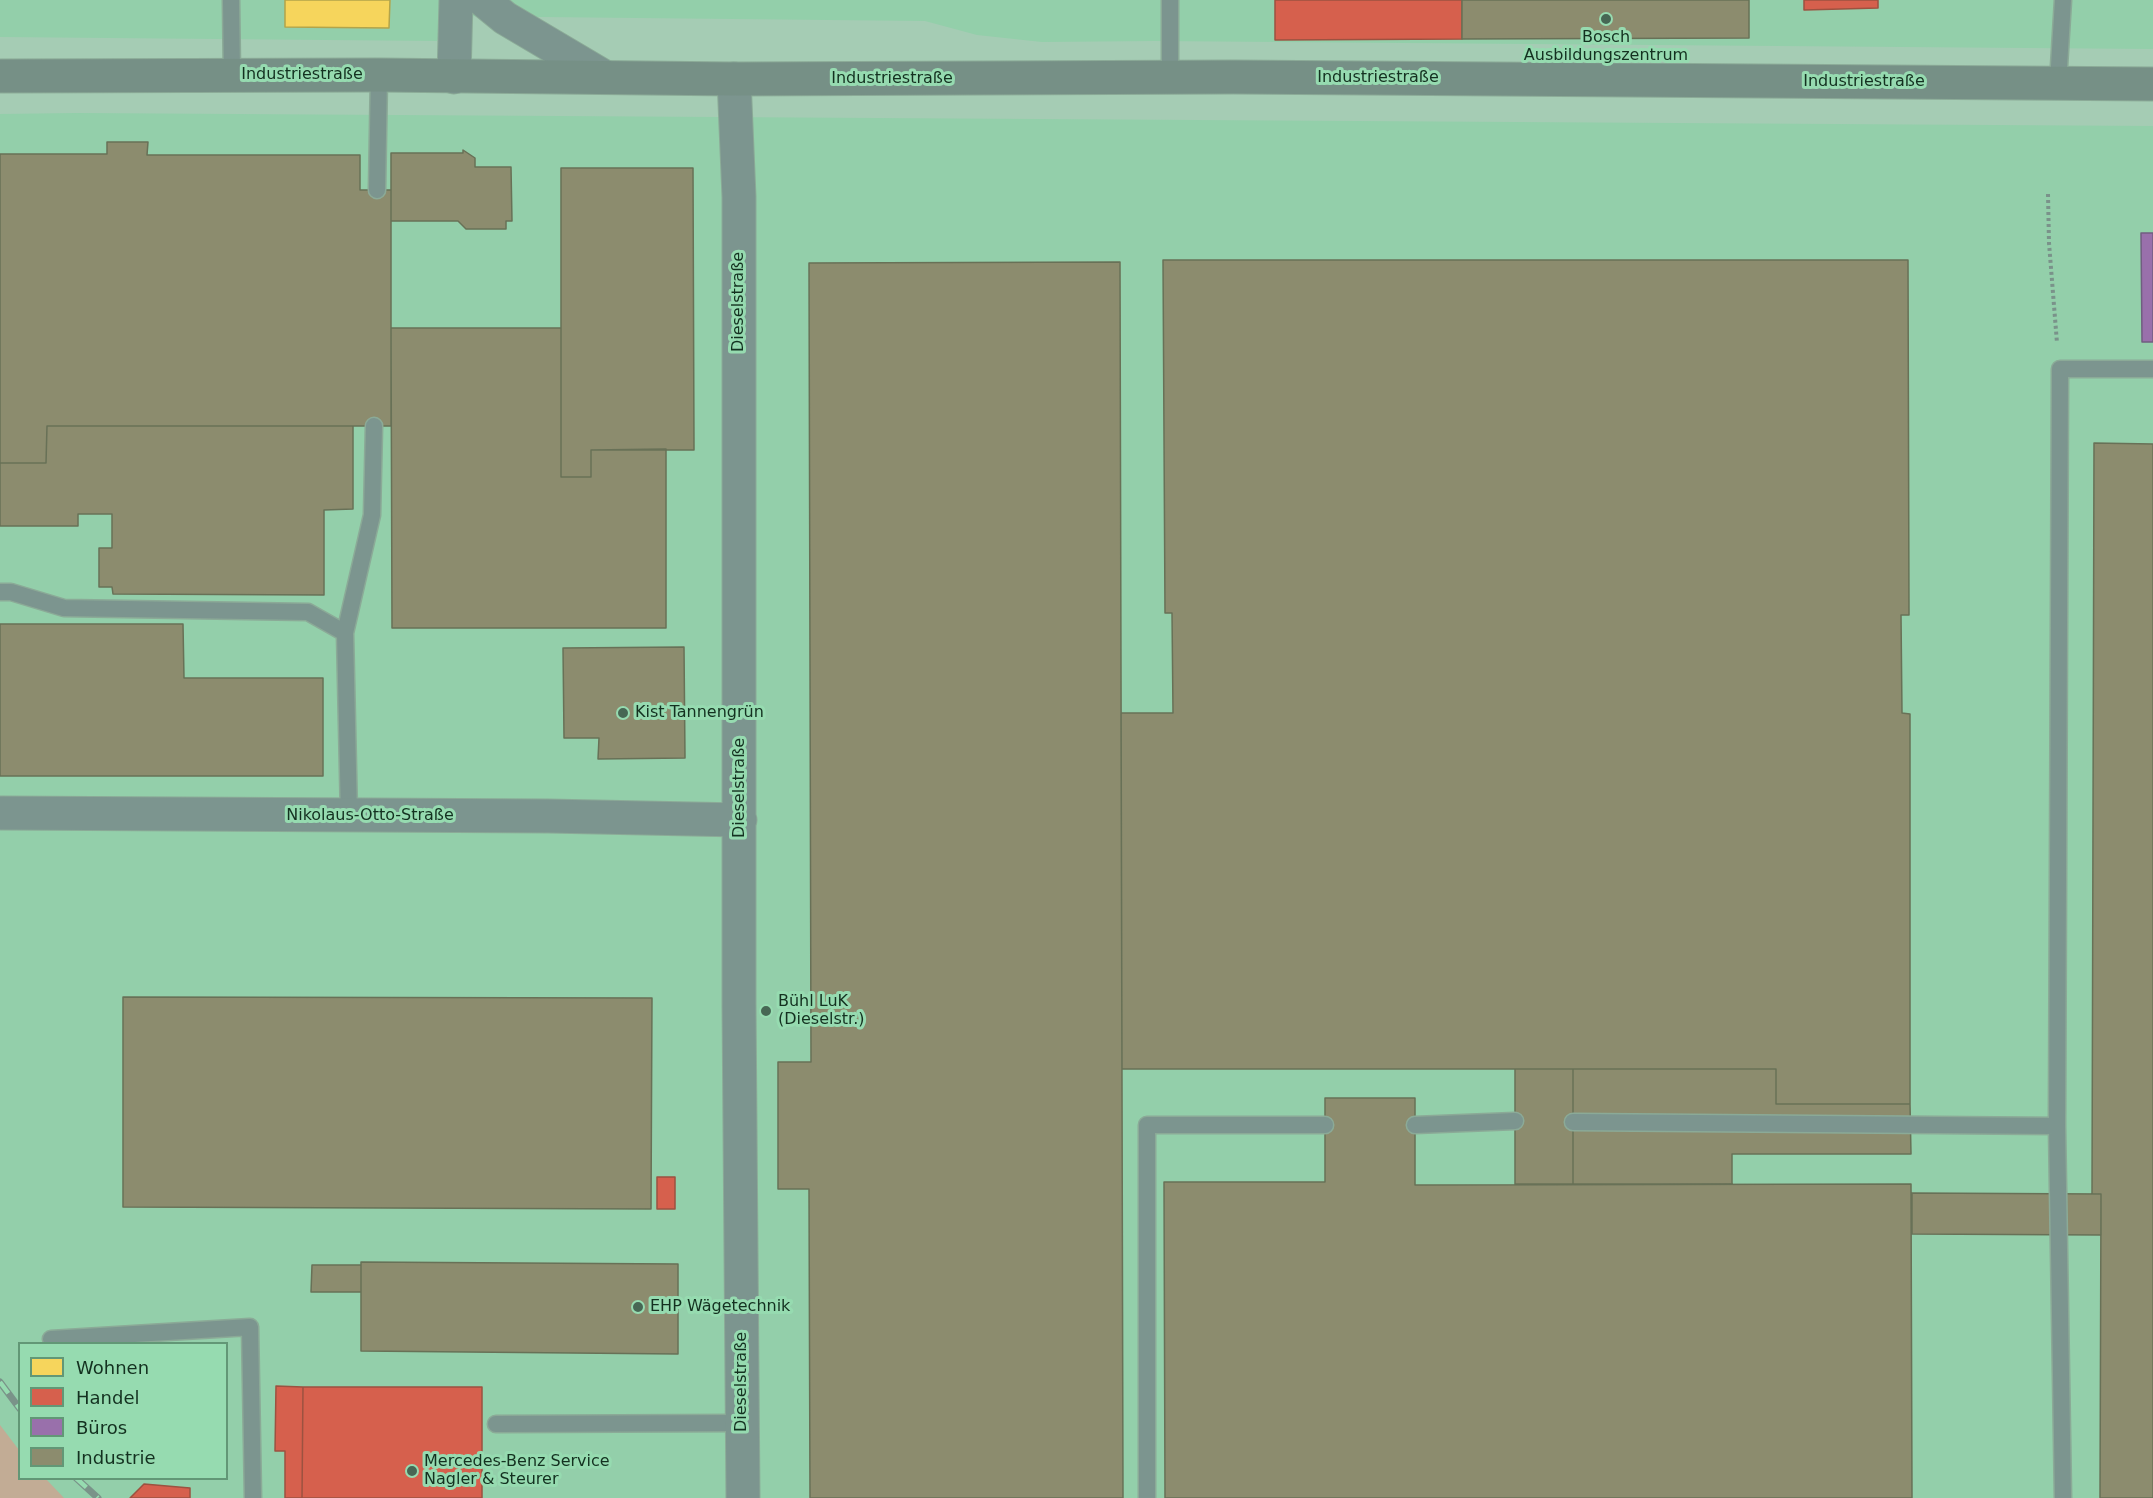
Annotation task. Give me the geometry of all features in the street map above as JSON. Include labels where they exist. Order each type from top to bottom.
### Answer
[{"type":"main road","name":"Industriestraße","points":[[0,76],[379,75],[734,79],[1170,78],[2153,84]]},
{"type":"street","points":[[454,77],[456,0]]},
{"type":"street","name":"Industriestraße","points":[[483,0],[505,18],[603,76]]},
{"type":"street","name":"Dieselstraße","points":[[734,79],[739,209],[743,1498]]},
{"type":"street","name":"Nikolaus-Otto-Straße","points":[[0,813],[548,816],[740,820]]},
{"type":"lane","points":[[231,0],[232,75]]},
{"type":"lane","points":[[1170,0],[1170,78]]},
{"type":"lane","points":[[2058,83],[2063,0]]},
{"type":"lane","points":[[377,190],[379,75]]},
{"type":"lane","points":[[2063,1498],[2057,1126],[2060,369],[2153,369]]},
{"type":"lane","points":[[349,816],[345,633],[372,514],[374,426]]},
{"type":"lane","points":[[0,592],[11,592],[64,608],[308,612],[345,633]]},
{"type":"lane","points":[[1415,1125],[1515,1121]]},
{"type":"lane","points":[[1573,1122],[2057,1126]]},
{"type":"lane","points":[[1147,1498],[1146,1125],[1325,1125]]},
{"type":"lane","points":[[51,1340],[250,1327],[253,1498]]},
{"type":"lane","points":[[496,1424],[742,1423]]},
{"type":"path","points":[[2048,194],[2049,243],[2060,369]]},
{"type":"shaded area","points":[[0,0],[2153,0],[2153,49],[1042,42],[977,35],[925,21],[446,16],[437,41],[0,37]]},
{"type":"shaded area","points":[[0,114],[2153,126],[2153,1498],[0,1498]]},
{"type":"shaded area","points":[[0,1425],[18,1449],[18,1480],[47,1480],[64,1498],[0,1498]]},
{"type":"building: Wohnen","points":[[285,0],[390,0],[389,28],[285,27]]},
{"type":"building: Handel","points":[[1275,0],[1462,0],[1462,39],[1275,40]]},
{"type":"building: Handel","points":[[1804,0],[1878,0],[1878,8],[1804,10]]},
{"type":"building: Handel","points":[[657,1177],[675,1177],[675,1209],[657,1209]]},
{"type":"building: Handel","points":[[276,1386],[303,1387],[302,1498],[285,1498],[285,1451],[275,1451]]},
{"type":"building: Handel","points":[[303,1387],[482,1387],[482,1498],[302,1498]]},
{"type":"building: Handel","points":[[144,1484],[190,1488],[190,1498],[130,1498]]},
{"type":"building: Büros","points":[[2141,233],[2153,233],[2153,342],[2142,342]]},
{"type":"building: Industrie","name":"Bosch Ausbildungszentrum","points":[[1462,0],[1749,0],[1749,38],[1462,39]]},
{"type":"building: Industrie","points":[[107,142],[148,142],[147,155],[360,155],[360,190],[391,190],[391,426],[47,426],[46,463],[0,463],[0,154],[107,154]]},
{"type":"building: Industrie","points":[[463,150],[475,158],[475,167],[511,167],[512,221],[506,221],[506,229],[466,229],[458,221],[391,221],[391,153],[463,153]]},
{"type":"building: Industrie","points":[[561,168],[693,168],[694,450],[591,450],[591,477],[561,477]]},
{"type":"building: Industrie","points":[[1163,260],[1908,260],[1909,615],[1901,615],[1902,713],[1910,714],[1910,1104],[1776,1104],[1776,1069],[1122,1069],[1121,713],[1173,713],[1172,613],[1165,613]]},
{"type":"building: Industrie","points":[[1120,262],[1123,1498],[810,1498],[809,1189],[778,1189],[778,1062],[811,1062],[809,263]]},
{"type":"building: Industrie","points":[[391,328],[561,328],[561,477],[591,477],[591,450],[666,449],[666,628],[392,628]]},
{"type":"building: Industrie","points":[[47,426],[353,426],[353,509],[324,510],[324,595],[113,594],[112,587],[99,587],[99,548],[112,548],[112,514],[78,514],[78,526],[0,526],[0,463],[46,463]]},
{"type":"building: Industrie","points":[[2094,443],[2153,444],[2153,1498],[2100,1498],[2101,1194],[2092,1194]]},
{"type":"building: Industrie","points":[[0,624],[183,624],[184,678],[323,678],[323,776],[0,776]]},
{"type":"building: Industrie","points":[[684,647],[685,758],[598,759],[599,738],[564,738],[563,648]]},
{"type":"building: Industrie","points":[[123,997],[652,998],[651,1209],[123,1207]]},
{"type":"building: Industrie","points":[[1515,1069],[1573,1069],[1573,1184],[1515,1184]]},
{"type":"building: Industrie","points":[[1573,1069],[1776,1069],[1776,1104],[1910,1104],[1911,1154],[1732,1154],[1732,1184],[1573,1184]]},
{"type":"building: Industrie","points":[[1325,1098],[1415,1098],[1415,1185],[1911,1184],[1912,1498],[1165,1498],[1164,1182],[1325,1182]]},
{"type":"building: Industrie","points":[[1912,1193],[2101,1194],[2101,1235],[1912,1234]]},
{"type":"building: Industrie","points":[[361,1262],[678,1264],[678,1354],[361,1351]]},
{"type":"building: Industrie","points":[[312,1265],[361,1265],[361,1292],[311,1292]]},
{"type":"railway","points":[[0,1382],[18,1406]]},
{"type":"railway","points":[[78,1480],[98,1498]]},
{"type":"place","name":"Bosch Ausbildungszentrum","points":[[1606,19]]},
{"type":"place","name":"Kist Tannengrün","points":[[623,713]]},
{"type":"place","name":"Bühl LuK (Dieselstr.)","points":[[766,1011]]},
{"type":"place","name":"EHP Wägetechnik","points":[[638,1307]]},
{"type":"place","name":"Mercedes-Benz Service Nagler & Steurer","points":[[412,1471]]}]
